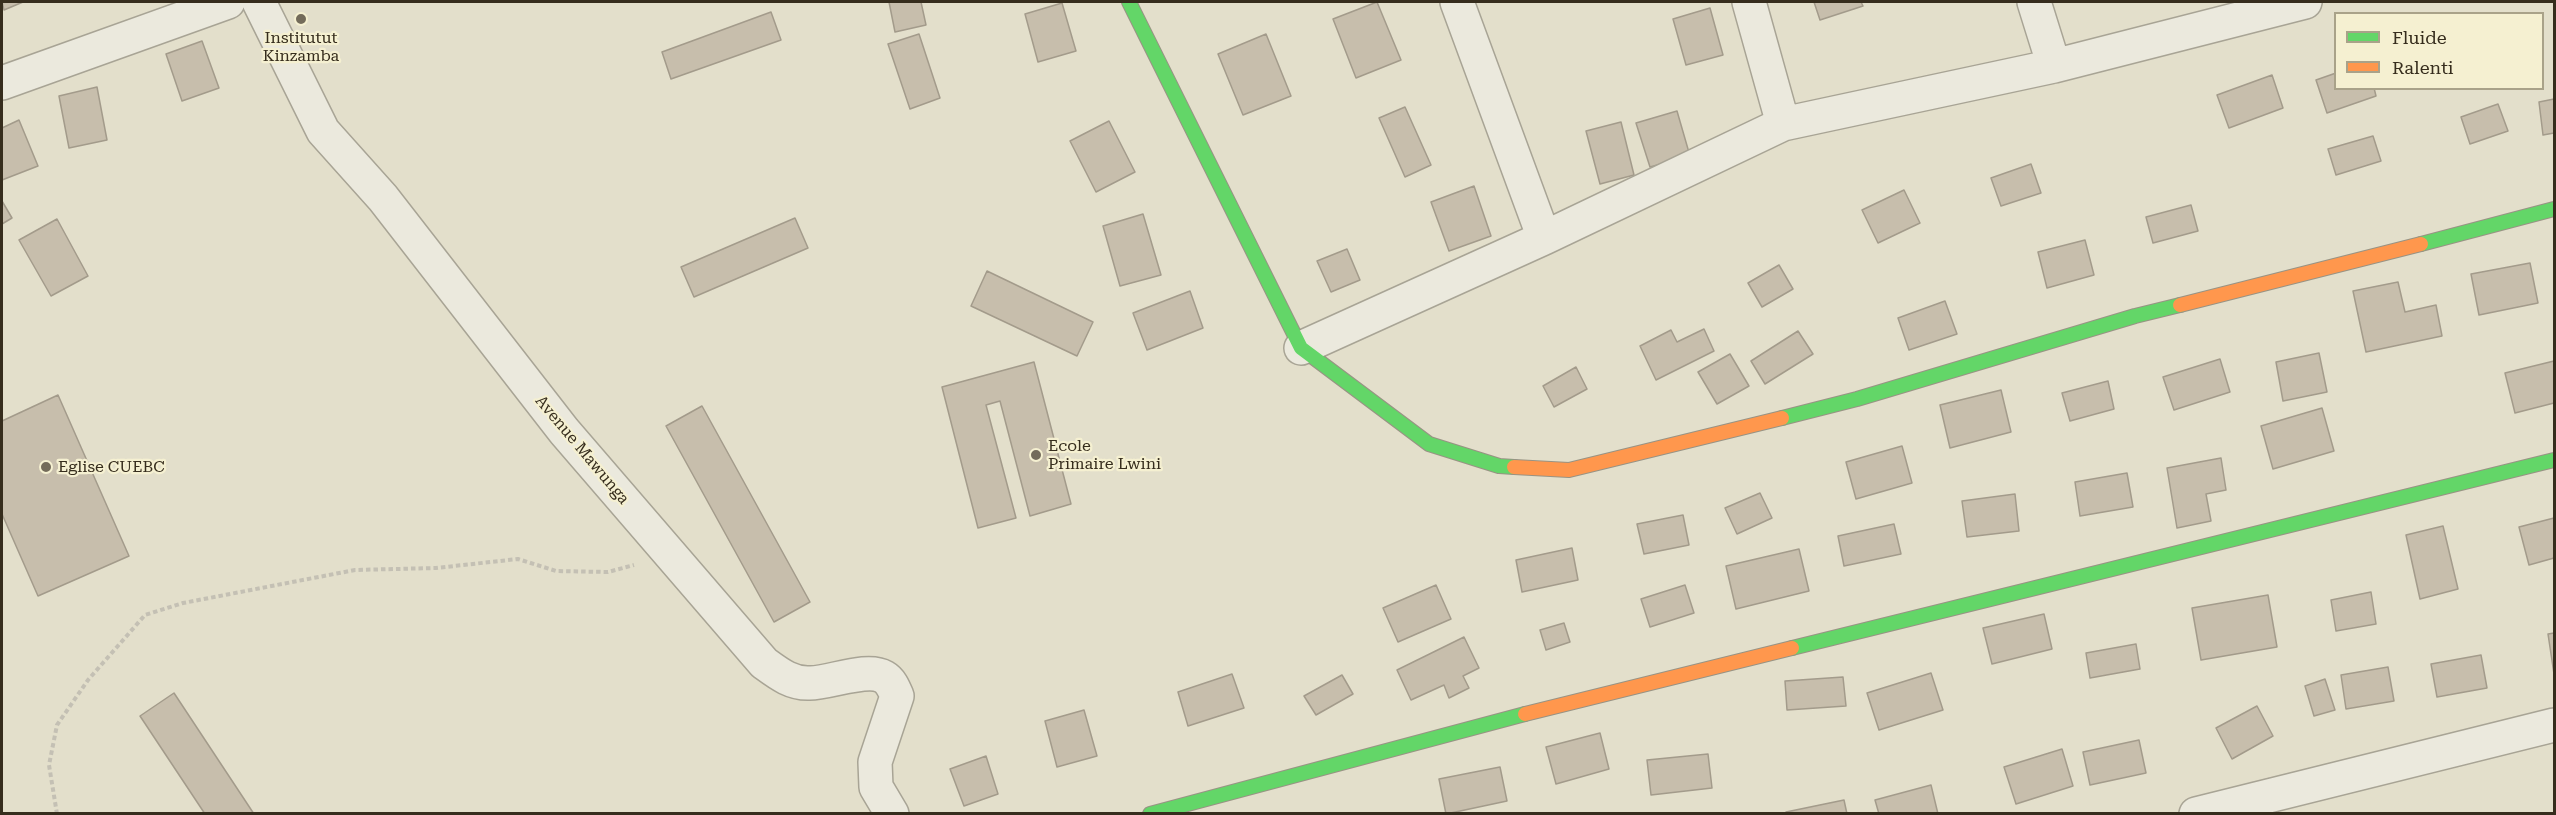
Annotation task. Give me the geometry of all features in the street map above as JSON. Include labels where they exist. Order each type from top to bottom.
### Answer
[{"type":"street","points":[[2,83],[228,2]]},
{"type":"street","name":"Avenue Mawunga","points":[[259,2],[323,131],[383,198],[564,431],[764,663],[785,679],[810,683],[863,675],[883,676],[891,683],[897,696],[875,762],[876,787],[892,813]]},
{"type":"street","points":[[1129,2],[1301,348],[1429,444],[1499,465],[1569,470],[1857,399],[2135,316],[2554,209]]},
{"type":"street","points":[[1457,2],[1544,238]]},
{"type":"street","points":[[1749,2],[1783,124]]},
{"type":"street","points":[[2034,2],[2054,66]]},
{"type":"street","points":[[1301,348],[1544,238],[1783,124],[2054,66],[2254,7],[2304,2]]},
{"type":"street","points":[[1150,813],[1508,718],[2554,460]]},
{"type":"street","points":[[2196,813],[2554,725]]},
{"type":"path","points":[[57,813],[49,765],[57,725],[88,680],[145,615],[183,603],[355,570],[436,568],[518,559],[556,571],[608,572],[670,554]]},
{"type":"building","points":[[2,2],[23,2],[4,10]]},
{"type":"building","points":[[889,2],[921,2],[926,25],[895,32]]},
{"type":"building","points":[[1377,2],[1401,60],[1356,78],[1333,19]]},
{"type":"building","points":[[1814,2],[1861,2],[1863,6],[1820,20]]},
{"type":"building","points":[[1062,3],[1076,51],[1038,62],[1025,14]]},
{"type":"building","points":[[1710,8],[1723,55],[1686,65],[1673,19]]},
{"type":"building","points":[[771,12],[781,40],[671,79],[662,52]]},
{"type":"building","points":[[919,34],[940,98],[910,109],[888,44]]},
{"type":"building","points":[[1266,34],[1291,96],[1243,115],[1218,54]]},
{"type":"building","points":[[202,41],[219,88],[182,101],[166,54]]},
{"type":"building","points":[[2334,74],[2334,90],[2374,90],[2376,96],[2327,113],[2316,80]]},
{"type":"building","points":[[2272,75],[2283,108],[2229,128],[2217,95]]},
{"type":"building","points":[[97,87],[107,140],[69,148],[59,96]]},
{"type":"building","points":[[2554,99],[2554,133],[2543,135],[2539,102]]},
{"type":"building","points":[[2498,104],[2508,131],[2470,144],[2461,117]]},
{"type":"building","points":[[1405,107],[1431,165],[1405,177],[1379,118]]},
{"type":"building","points":[[1677,111],[1690,156],[1650,167],[1636,123]]},
{"type":"building","points":[[19,120],[38,166],[2,180],[2,128]]},
{"type":"building","points":[[1109,121],[1135,172],[1096,192],[1070,141]]},
{"type":"building","points":[[1621,122],[1634,175],[1600,184],[1586,131]]},
{"type":"building","points":[[2373,136],[2381,161],[2336,175],[2328,149]]},
{"type":"building","points":[[2031,164],[2041,193],[2001,206],[1991,178]]},
{"type":"building","points":[[1474,186],[1491,236],[1449,251],[1431,202]]},
{"type":"building","points":[[1904,190],[1920,223],[1878,243],[1862,210]]},
{"type":"building","points":[[2,201],[12,218],[2,224]]},
{"type":"building","points":[[2191,205],[2198,231],[2153,243],[2146,217]]},
{"type":"building","points":[[1143,214],[1161,275],[1120,286],[1103,226]]},
{"type":"building","points":[[795,218],[808,248],[694,297],[681,267]]},
{"type":"building","points":[[57,219],[88,276],[51,296],[19,240]]},
{"type":"building","points":[[2085,240],[2094,275],[2047,288],[2038,252]]},
{"type":"building","points":[[1347,249],[1360,280],[1331,292],[1317,261]]},
{"type":"building","points":[[2530,263],[2538,303],[2479,315],[2471,274]]},
{"type":"building","points":[[1779,265],[1793,289],[1762,307],[1748,283]]},
{"type":"building","points":[[987,271],[1093,322],[1077,356],[971,306]]},
{"type":"building","points":[[2398,282],[2405,312],[2436,305],[2442,336],[2366,352],[2353,291]]},
{"type":"building","points":[[1190,291],[1203,328],[1147,350],[1133,313]]},
{"type":"building","points":[[1945,301],[1957,334],[1909,350],[1898,318]]},
{"type":"building","points":[[1704,329],[1714,351],[1656,380],[1640,346],[1671,330],[1677,342]]},
{"type":"building","points":[[1798,331],[1813,354],[1765,384],[1751,361]]},
{"type":"building","points":[[2319,353],[2327,392],[2283,401],[2276,362]]},
{"type":"building","points":[[1730,354],[1749,386],[1717,404],[1698,372]]},
{"type":"building","points":[[2220,359],[2230,392],[2174,410],[2163,377]]},
{"type":"building","points":[[2554,361],[2554,403],[2515,413],[2505,373]]},
{"type":"building","name":"Ecole Primaire Lwini","points":[[1034,362],[1071,504],[1030,516],[1000,401],[986,405],[1016,518],[978,528],[942,387]]},
{"type":"building","points":[[1576,367],[1587,389],[1554,407],[1543,386]]},
{"type":"building","points":[[2108,381],[2114,409],[2070,421],[2062,393]]},
{"type":"building","points":[[2001,390],[2011,432],[1950,448],[1940,405]]},
{"type":"building","name":"Eglise CUEBC","points":[[58,395],[129,556],[38,596],[2,514],[2,421]]},
{"type":"building","points":[[702,406],[810,602],[774,622],[666,426]]},
{"type":"building","points":[[2322,408],[2334,451],[2273,469],[2261,426]]},
{"type":"building","points":[[1902,446],[1912,483],[1856,499],[1846,462]]},
{"type":"building","points":[[2221,458],[2226,490],[2206,494],[2211,521],[2177,528],[2167,468]]},
{"type":"building","points":[[2127,473],[2133,507],[2080,516],[2075,482]]},
{"type":"building","points":[[1760,493],[1772,518],[1737,534],[1725,508]]},
{"type":"building","points":[[2015,494],[2019,531],[1967,537],[1962,501]]},
{"type":"building","points":[[1683,515],[1689,545],[1644,554],[1637,524]]},
{"type":"building","points":[[2554,518],[2554,558],[2529,565],[2519,527]]},
{"type":"building","points":[[1894,524],[1901,554],[1844,566],[1838,536]]},
{"type":"building","points":[[2443,526],[2458,589],[2420,599],[2406,535]]},
{"type":"building","points":[[1572,548],[1578,580],[1522,592],[1516,560]]},
{"type":"building","points":[[1799,549],[1809,591],[1736,609],[1726,566]]},
{"type":"building","points":[[1436,585],[1451,619],[1398,642],[1383,608]]},
{"type":"building","points":[[1685,585],[1694,613],[1650,627],[1641,599]]},
{"type":"building","points":[[2371,592],[2376,624],[2336,631],[2331,600]]},
{"type":"building","points":[[2268,595],[2277,647],[2201,660],[2192,608]]},
{"type":"building","points":[[2044,614],[2052,649],[1992,664],[1983,628]]},
{"type":"building","points":[[1564,623],[1570,642],[1546,650],[1540,630]]},
{"type":"building","points":[[2554,633],[2554,674],[2548,634]]},
{"type":"building","points":[[1464,637],[1479,668],[1463,676],[1469,688],[1449,698],[1444,685],[1411,700],[1397,670]]},
{"type":"building","points":[[2136,644],[2140,669],[2090,678],[2086,653]]},
{"type":"building","points":[[2481,655],[2487,688],[2437,697],[2431,664]]},
{"type":"building","points":[[2388,667],[2394,701],[2346,709],[2341,675]]},
{"type":"building","points":[[1931,673],[1943,710],[1879,730],[1867,693]]},
{"type":"building","points":[[1232,674],[1244,708],[1188,726],[1178,692]]},
{"type":"building","points":[[1342,675],[1353,694],[1316,715],[1304,696]]},
{"type":"building","points":[[1843,677],[1846,706],[1787,710],[1785,681]]},
{"type":"building","points":[[2325,679],[2335,710],[2314,716],[2305,686]]},
{"type":"building","points":[[174,693],[254,814],[205,814],[140,716]]},
{"type":"building","points":[[2257,706],[2273,736],[2232,759],[2216,728]]},
{"type":"building","points":[[1084,710],[1097,756],[1057,767],[1045,721]]},
{"type":"building","points":[[1600,733],[1609,769],[1556,784],[1546,747]]},
{"type":"building","points":[[2139,740],[2146,773],[2090,785],[2083,752]]},
{"type":"building","points":[[2062,749],[2073,786],[2016,804],[2004,767]]},
{"type":"building","points":[[1708,754],[1712,788],[1651,795],[1647,760]]},
{"type":"building","points":[[986,756],[998,794],[964,806],[950,769]]},
{"type":"building","points":[[1500,767],[1507,801],[1446,814],[1439,779]]},
{"type":"building","points":[[1931,785],[1938,814],[1879,814],[1875,800]]},
{"type":"building","points":[[1844,800],[1847,814],[1787,814],[1786,812]]},
{"type":"traffic: fast","points":[[1129,2],[1301,348],[1429,444],[1499,466],[1514,467]]},
{"type":"traffic: fast","points":[[2421,244],[2554,209]]},
{"type":"traffic: fast","points":[[1782,418],[1857,399],[2135,316],[2180,305]]},
{"type":"traffic: fast","points":[[1792,648],[2554,460]]},
{"type":"traffic: fast","points":[[1150,814],[1525,714]]},
{"type":"traffic: slow","points":[[2180,305],[2421,244]]},
{"type":"traffic: slow","points":[[1514,467],[1569,470],[1782,418]]},
{"type":"traffic: slow","points":[[1525,714],[1792,648]]},
{"type":"place","name":"Institutut Kinzamba","points":[[301,19]]},
{"type":"place","name":"Ecole Primaire Lwini","points":[[1036,455]]},
{"type":"place","name":"Eglise CUEBC","points":[[46,467]]}]
